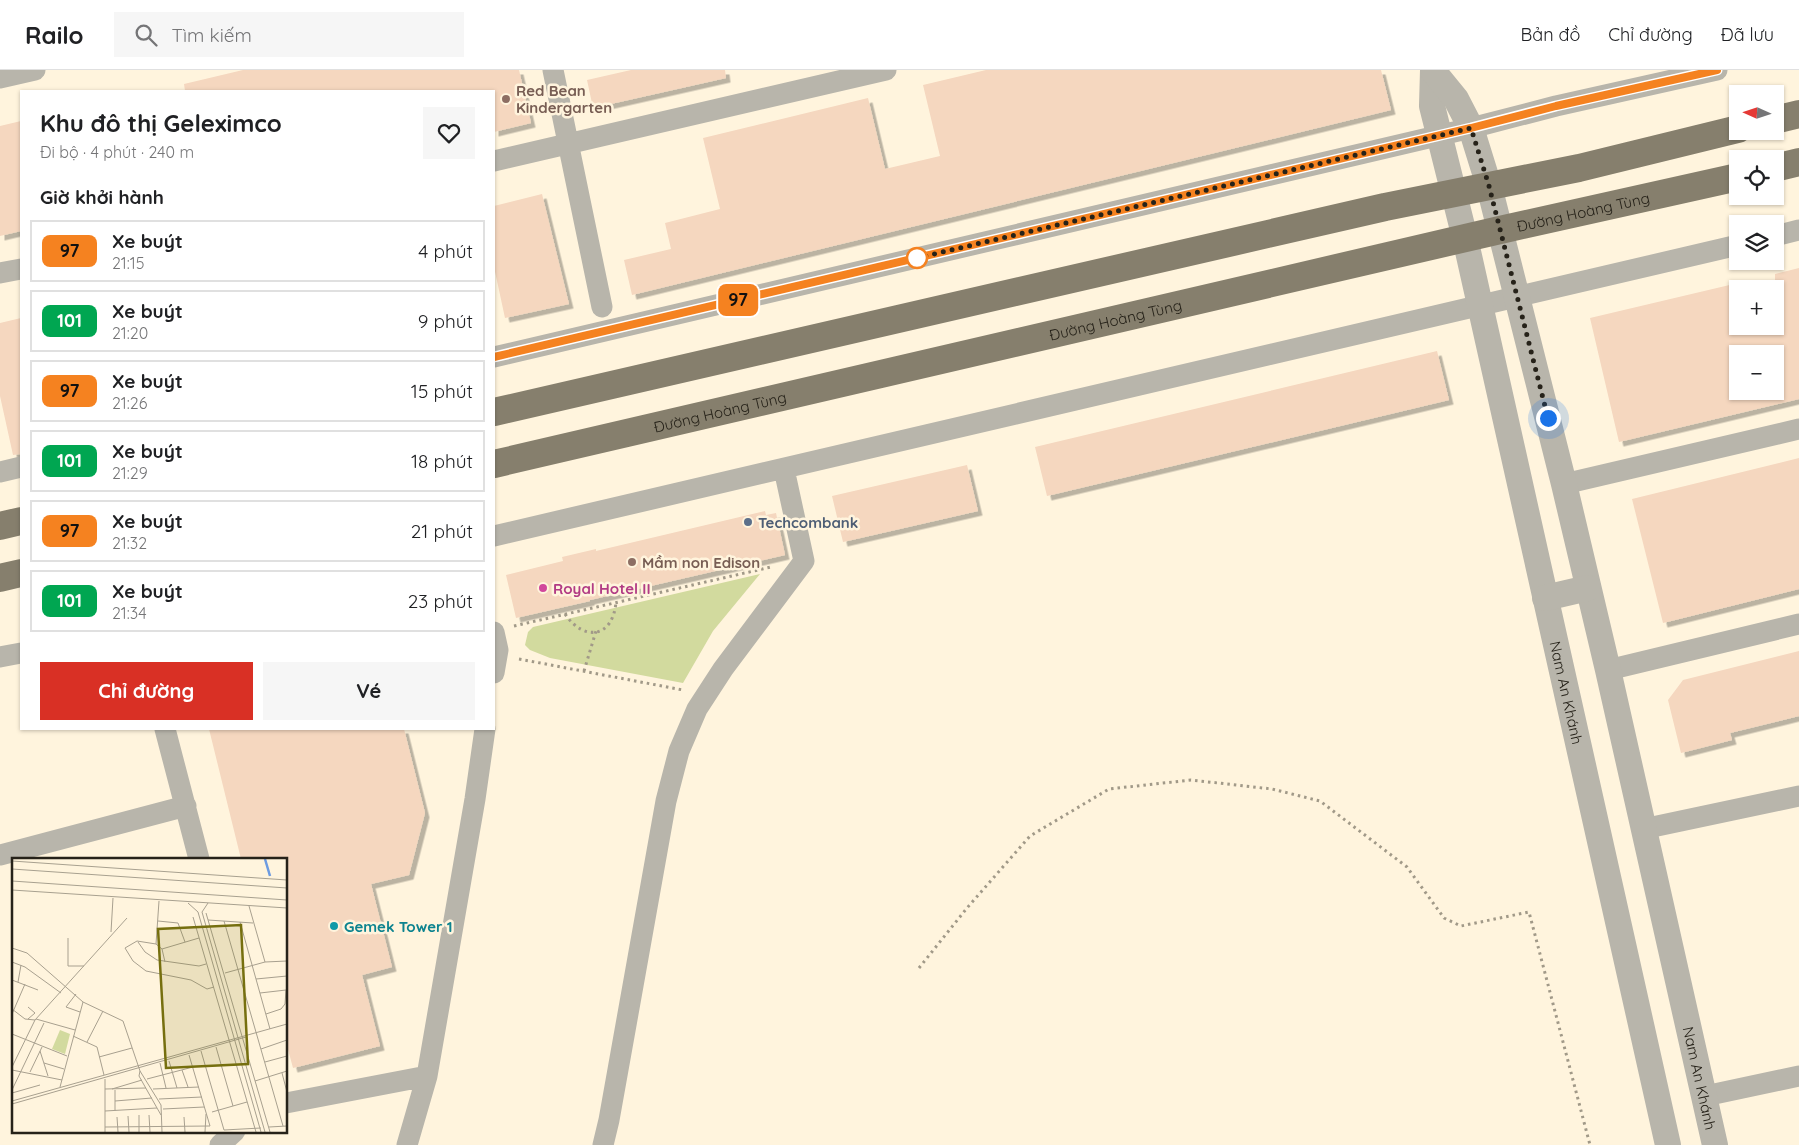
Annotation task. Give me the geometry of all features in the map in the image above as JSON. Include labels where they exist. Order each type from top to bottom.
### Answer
[{"type":"main road","points":[[1784,118],[1799,114]]},
{"type":"main road","points":[[495,412],[1385,206],[1579,168],[1729,131]]},
{"type":"main road","points":[[1784,166],[1799,162]]},
{"type":"main road","name":"Đường Hoàng Tùng","points":[[495,464],[1729,178]]},
{"type":"main road","points":[[0,526],[20,521]]},
{"type":"main road","points":[[0,578],[20,573]]},
{"type":"street","points":[[0,78],[35,70]]},
{"type":"street","points":[[553,70],[602,307]]},
{"type":"street","points":[[495,161],[886,70]]},
{"type":"street","points":[[495,357],[1471,128],[1556,106],[1717,70]]},
{"type":"street","name":"Nam An Khánh","points":[[1434,71],[1456,99],[1471,128],[1489,186],[1564,484],[1608,670],[1715,1145]]},
{"type":"street","name":"Nam An Khánh","points":[[1434,71],[1432,106],[1466,238],[1668,1145]]},
{"type":"street","points":[[1784,234],[1799,230]]},
{"type":"street","points":[[495,536],[1729,246]]},
{"type":"street","points":[[0,274],[20,269]]},
{"type":"street","points":[[1564,484],[1799,429]]},
{"type":"street","points":[[0,472],[20,468]]},
{"type":"street","points":[[602,1145],[609,1120],[666,801],[679,751],[697,709],[722,669],[804,561],[784,468]]},
{"type":"street","points":[[1545,598],[1588,588]]},
{"type":"street","points":[[1608,670],[1799,624]]},
{"type":"street","points":[[495,664],[503,629]]},
{"type":"street","points":[[0,657],[20,653]]},
{"type":"street","points":[[165,730],[199,858]]},
{"type":"street","points":[[407,1145],[427,1076],[486,730]]},
{"type":"street","points":[[1643,829],[1799,796]]},
{"type":"street","points":[[0,855],[186,806]]},
{"type":"street","points":[[288,1103],[427,1076]]},
{"type":"street","points":[[1705,1096],[1799,1076]]},
{"type":"street","points":[[220,1145],[234,1132]]},
{"type":"path","points":[[503,629],[804,559]]},
{"type":"path","points":[[565,614],[572,624],[582,631],[602,630],[610,623],[615,612],[616,602]]},
{"type":"path","points":[[584,671],[596,631]]},
{"type":"path","points":[[495,664],[584,671],[707,694]]},
{"type":"path","points":[[919,968],[967,908],[1030,836],[1109,789],[1190,780],[1272,790],[1320,801],[1407,867],[1444,918],[1462,926],[1529,912],[1590,1145]]},
{"type":"green space","points":[[760,574],[713,631],[683,683],[550,658],[530,650],[525,645],[528,632],[533,627]]},
{"type":"building","points":[[243,70],[519,70],[531,123],[495,132],[495,90],[185,90],[184,84]]},
{"type":"building","points":[[631,70],[725,70],[726,78],[593,108],[587,80]]},
{"type":"building","points":[[986,70],[1381,70],[1391,110],[632,295],[624,260],[671,249],[665,223],[720,209],[703,138],[868,98],[885,169],[940,156],[923,85]]},
{"type":"building","points":[[20,121],[20,231],[0,236],[0,126]]},
{"type":"building","points":[[542,194],[569,304],[505,318],[495,272],[495,206]]},
{"type":"building","points":[[1799,268],[1799,399],[1619,442],[1590,318],[1729,285],[1729,335],[1784,335],[1784,280],[1775,280],[1775,274]]},
{"type":"building","points":[[20,318],[20,454],[13,455],[0,396],[0,323]]},
{"type":"building","points":[[1437,351],[1449,400],[1047,496],[1035,447]]},
{"type":"building","points":[[1799,458],[1799,589],[1663,623],[1632,499]]},
{"type":"building","points":[[967,465],[978,511],[843,542],[832,496]]},
{"type":"building","points":[[765,511],[766,515],[776,513],[785,555],[516,618],[506,575],[563,561],[562,557],[596,549],[596,551]]},
{"type":"building","points":[[1799,651],[1799,716],[1730,733],[1732,740],[1681,753],[1668,700],[1683,680]]},
{"type":"building","name":"Gemek Tower 1","points":[[209,730],[404,730],[425,813],[409,875],[371,884],[392,967],[362,975],[380,1046],[293,1068],[288,1049],[288,858],[241,858]]},
{"type":"bus line","name":"97","points":[[495,357],[1471,128],[1556,106],[1717,70]]},
{"type":"place","name":"Red Bean Kindergarten","points":[[506,99]]},
{"type":"place","name":"Techcombank","points":[[748,522]]},
{"type":"place","name":"Mầm non Edison","points":[[632,562]]},
{"type":"place","name":"Royal Hotel II","points":[[543,588]]},
{"type":"place","name":"Gemek Tower 1","points":[[334,926]]},
{"type":"route","points":[[917,258],[1471,128],[1489,186],[1548,418]]}]
